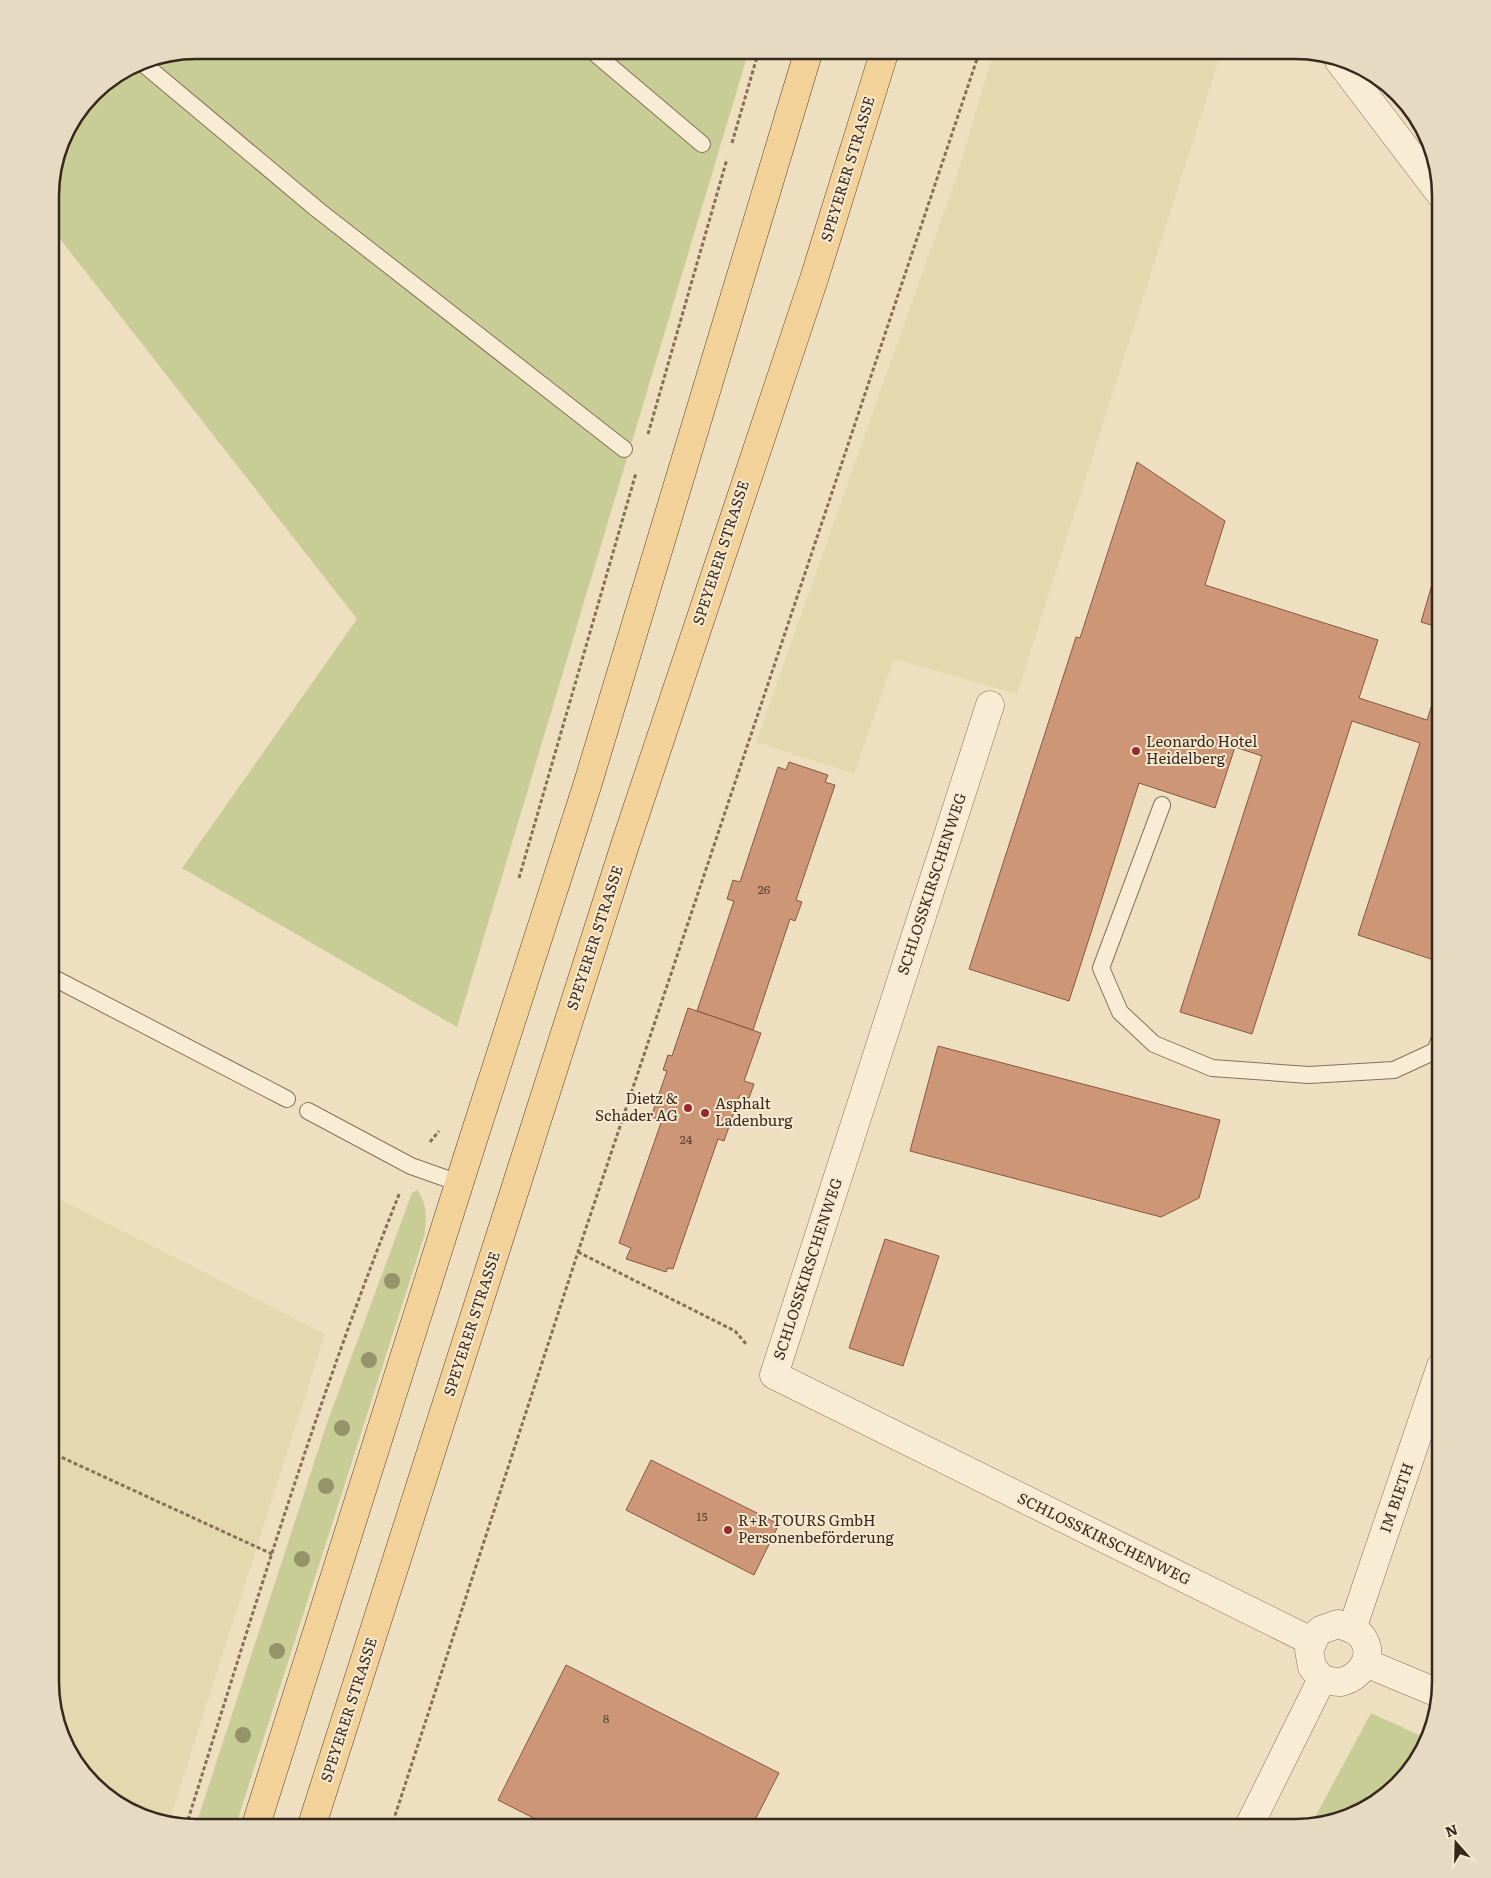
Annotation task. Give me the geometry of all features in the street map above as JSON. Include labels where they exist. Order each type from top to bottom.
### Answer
[{"type":"main road","points":[[258,1819],[587,786],[806,59]]},
{"type":"main road","name":"SPEYERER STRASSE","points":[[314,1819],[624,845],[814,278],[882,59]]},
{"type":"street","points":[[1344,68],[1432,183]]},
{"type":"street","name":"SCHLOSSKIRSCHENWEG","points":[[990,706],[774,1376],[1313,1642]]},
{"type":"street","name":"IM BIETH","points":[[1352,1629],[1432,1393]]},
{"type":"street","points":[[1338,1624],[1352,1629],[1362,1636],[1367,1649],[1366,1662],[1358,1674],[1339,1682],[1322,1679],[1312,1666],[1310,1650],[1313,1642],[1321,1630],[1338,1624]]},
{"type":"street","points":[[1366,1662],[1432,1690]]},
{"type":"street","points":[[1252,1819],[1322,1679]]},
{"type":"lane","points":[[602,59],[702,144]]},
{"type":"lane","points":[[148,68],[318,210],[624,449]]},
{"type":"lane","points":[[1162,805],[1101,968],[1120,1012],[1154,1044],[1212,1068],[1309,1074],[1394,1070],[1432,1052]]},
{"type":"lane","points":[[59,981],[287,1099]]},
{"type":"lane","points":[[308,1111],[411,1166],[459,1183]]},
{"type":"path","points":[[731,146],[755,59]]},
{"type":"path","points":[[393,1819],[578,1252],[977,59]]},
{"type":"path","points":[[645,443],[728,156]]},
{"type":"path","points":[[517,884],[636,472]]},
{"type":"path","points":[[188,1819],[272,1554],[342,1344],[411,1166],[444,1124]]},
{"type":"path","points":[[578,1252],[735,1331],[774,1376]]},
{"type":"path","points":[[59,1456],[272,1554]]},
{"type":"shaded area","points":[[991,59],[1219,59],[1017,694],[894,659],[854,774],[756,742],[957,175]]},
{"type":"shaded area","points":[[59,1199],[325,1334],[171,1817],[144,1809],[120,1796],[106,1785],[82,1758],[66,1726],[60,1700]]},
{"type":"green space","points":[[746,59],[457,1027],[182,868],[357,619],[59,238],[59,187],[63,161],[73,135],[87,112],[112,87],[127,77],[161,63],[178,60]]},
{"type":"green space","points":[[417,1190],[425,1206],[425,1233],[238,1819],[198,1819],[327,1423],[412,1193]]},
{"type":"green space","points":[[1371,1713],[1421,1736],[1409,1758],[1398,1772],[1371,1796],[1339,1812],[1315,1818]]},
{"type":"building","name":"Leonardo Hotel Heidelberg","points":[[1137,462],[1225,521],[1205,585],[1378,640],[1359,698],[1427,720],[1432,705],[1431,959],[1358,935],[1420,743],[1352,721],[1252,1034],[1180,1012],[1262,756],[1235,747],[1215,808],[1139,783],[1069,1001],[969,969],[1076,637],[1080,638]]},
{"type":"building","points":[[1432,585],[1432,625],[1421,622]]},
{"type":"building","points":[[789,762],[828,775],[825,782],[835,785],[796,900],[802,902],[795,921],[790,919],[753,1030],[697,1011],[734,901],[727,899],[733,880],[740,882],[778,767],[786,770]]},
{"type":"building","points":[[688,1008],[761,1033],[744,1081],[754,1084],[749,1098],[740,1095],[724,1141],[718,1139],[673,1269],[668,1268],[666,1272],[626,1259],[631,1248],[619,1243],[662,1120],[651,1117],[667,1071],[663,1070],[668,1055],[672,1056]]},
{"type":"building","points":[[938,1046],[1220,1120],[1199,1198],[1161,1217],[910,1151]]},
{"type":"building","points":[[885,1239],[939,1256],[903,1366],[849,1348]]},
{"type":"building","points":[[651,1460],[779,1524],[754,1575],[626,1510]]},
{"type":"building","points":[[566,1665],[779,1773],[756,1819],[535,1819],[498,1800]]},
{"type":"place","name":"Leonardo Hotel Heidelberg","points":[[1136,751]]},
{"type":"place","name":"Dietz & Schader AG","points":[[688,1108]]},
{"type":"place","name":"Asphalt Ladenburg","points":[[705,1113]]},
{"type":"place","name":"R+R TOURS GmbH Personenbeförderung","points":[[728,1530]]}]
